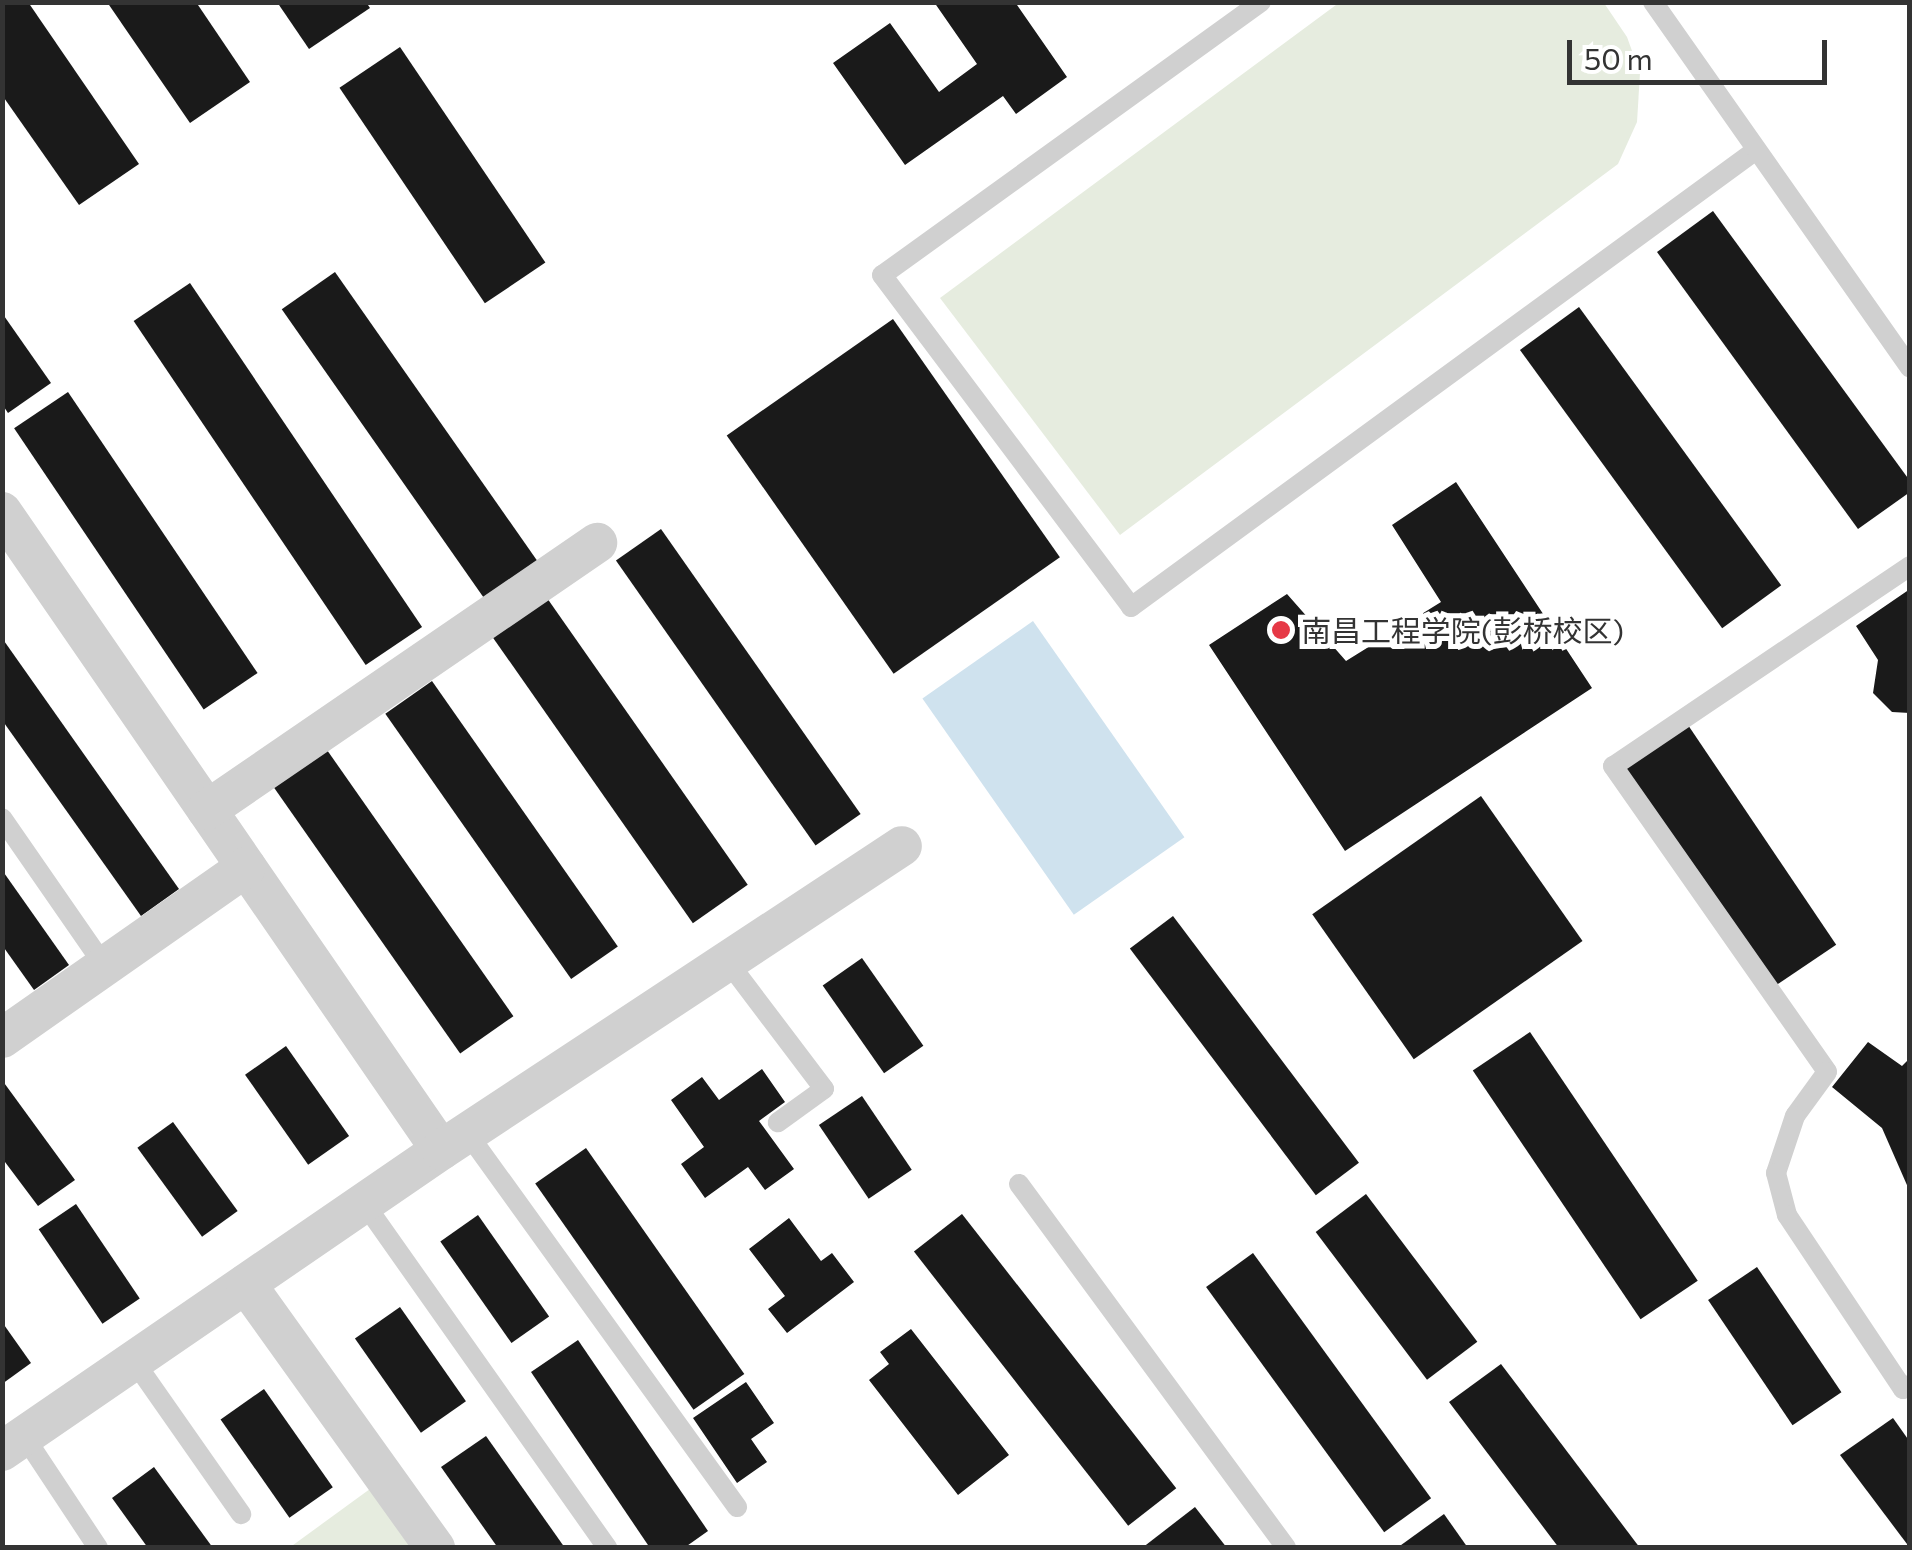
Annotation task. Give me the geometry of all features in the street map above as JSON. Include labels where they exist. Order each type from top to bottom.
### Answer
[{"type":"street","points":[[2,512],[246,867],[455,1142]]},
{"type":"street","points":[[207,810],[597,543]]},
{"type":"street","points":[[14,1444],[364,1203],[902,846]]},
{"type":"street","points":[[3,1036],[246,867]]},
{"type":"street","points":[[246,1284],[435,1548]]},
{"type":"lane","points":[[1261,2],[882,276],[1131,608],[1756,150]]},
{"type":"lane","points":[[1653,2],[1910,368]]},
{"type":"lane","points":[[1910,566],[1612,766],[1827,1072],[1794,1116],[1776,1173],[1787,1215],[1903,1390],[1910,1385]]},
{"type":"lane","points":[[2,818],[105,967]]},
{"type":"lane","points":[[728,962],[824,1088],[778,1122]]},
{"type":"lane","points":[[455,1142],[736,1508]]},
{"type":"lane","points":[[1019,1184],[1286,1548]]},
{"type":"lane","points":[[364,1203],[607,1548]]},
{"type":"lane","points":[[134,1361],[240,1514]]},
{"type":"lane","points":[[14,1444],[98,1548]]},
{"type":"shaded area","points":[[1340,2],[1604,3],[1627,37],[1640,73],[1637,122],[1618,164],[1120,535],[940,298]]},
{"type":"shaded area","points":[[385,1478],[435,1548],[289,1548]]},
{"type":"water","points":[[1033,621],[1184,837],[1074,915],[922,698]]},
{"type":"building","points":[[2,2],[28,2],[139,164],[79,205],[2,95]]},
{"type":"building","points":[[107,2],[196,2],[250,82],[190,123]]},
{"type":"building","points":[[277,2],[366,2],[370,8],[309,49]]},
{"type":"building","points":[[934,2],[1015,2],[1067,77],[1016,114],[1003,96],[905,165],[833,63],[890,23],[939,92],[977,64]]},
{"type":"building","points":[[400,47],[545,263],[485,303],[339,88]]},
{"type":"building","points":[[1713,211],[1910,481],[1910,492],[1858,529],[1657,252]]},
{"type":"building","points":[[335,272],[540,565],[487,603],[282,309]]},
{"type":"building","points":[[190,283],[422,627],[366,665],[134,321]]},
{"type":"building","points":[[1579,307],[1781,585],[1722,628],[1520,350]]},
{"type":"building","points":[[2,313],[51,383],[8,413],[2,404]]},
{"type":"building","points":[[893,319],[1060,557],[894,674],[727,435]]},
{"type":"building","points":[[68,392],[258,673],[204,709],[14,428]]},
{"type":"building","points":[[1456,482],[1592,688],[1345,851],[1209,645],[1287,594],[1346,661],[1441,602],[1392,525]]},
{"type":"building","points":[[661,529],[861,814],[816,846],[616,561]]},
{"type":"building","points":[[1910,589],[1910,713],[1892,712],[1873,693],[1878,660],[1856,626]]},
{"type":"building","points":[[547,598],[748,885],[693,923],[492,636]]},
{"type":"building","points":[[2,638],[179,889],[141,916],[2,720]]},
{"type":"building","points":[[432,681],[618,946],[571,979],[385,714]]},
{"type":"building","points":[[1688,725],[1836,945],[1773,987],[1625,767]]},
{"type":"building","points":[[327,750],[513,1016],[460,1054],[274,787]]},
{"type":"building","points":[[1481,796],[1583,941],[1414,1059],[1312,914]]},
{"type":"building","points":[[2,870],[69,965],[34,990],[2,945]]},
{"type":"building","points":[[1173,916],[1359,1163],[1316,1195],[1130,948]]},
{"type":"building","points":[[862,958],[923,1046],[884,1073],[823,986]]},
{"type":"building","points":[[1530,1032],[1698,1281],[1641,1319],[1473,1071]]},
{"type":"building","points":[[1868,1042],[1902,1066],[1910,1058],[1910,1192],[1882,1128],[1832,1087]]},
{"type":"building","points":[[286,1046],[349,1136],[308,1165],[245,1075]]},
{"type":"building","points":[[762,1069],[785,1102],[759,1121],[794,1169],[765,1190],[748,1167],[705,1198],[681,1164],[704,1147],[671,1100],[702,1077],[719,1100]]},
{"type":"building","points":[[2,1080],[75,1180],[38,1206],[2,1158]]},
{"type":"building","points":[[862,1096],[912,1170],[869,1199],[819,1125]]},
{"type":"building","points":[[173,1122],[238,1211],[202,1237],[137,1148]]},
{"type":"building","points":[[586,1148],[744,1374],[694,1410],[535,1184]]},
{"type":"building","points":[[1366,1194],[1477,1342],[1427,1380],[1316,1232]]},
{"type":"building","points":[[76,1204],[140,1299],[102,1324],[39,1229]]},
{"type":"building","points":[[962,1214],[1176,1488],[1128,1526],[914,1252]]},
{"type":"building","points":[[478,1215],[549,1317],[511,1343],[440,1241]]},
{"type":"building","points":[[789,1218],[821,1261],[832,1253],[854,1282],[787,1333],[768,1309],[785,1296],[749,1249]]},
{"type":"building","points":[[1253,1253],[1431,1498],[1384,1532],[1206,1287]]},
{"type":"building","points":[[1757,1267],[1841,1392],[1793,1425],[1708,1300]]},
{"type":"building","points":[[400,1307],[466,1401],[421,1433],[355,1339]]},
{"type":"building","points":[[2,1322],[31,1363],[2,1384]]},
{"type":"building","points":[[911,1329],[1009,1455],[958,1495],[869,1380],[889,1364],[880,1352]]},
{"type":"building","points":[[578,1340],[708,1531],[684,1548],[650,1548],[531,1372]]},
{"type":"building","points":[[1501,1364],[1640,1548],[1559,1548],[1449,1402]]},
{"type":"building","points":[[746,1382],[774,1423],[751,1439],[767,1462],[737,1483],[693,1418]]},
{"type":"building","points":[[264,1389],[333,1487],[289,1518],[221,1419]]},
{"type":"building","points":[[1893,1418],[1910,1442],[1910,1548],[1840,1455]]},
{"type":"building","points":[[486,1436],[565,1548],[498,1548],[441,1467]]},
{"type":"building","points":[[154,1467],[213,1548],[148,1548],[112,1498]]},
{"type":"building","points":[[1195,1507],[1227,1548],[1142,1548]]},
{"type":"building","points":[[1444,1514],[1468,1548],[1397,1548]]},
{"type":"place","name":"南昌工程学院(彭桥校区)","points":[[1281,630]]}]
